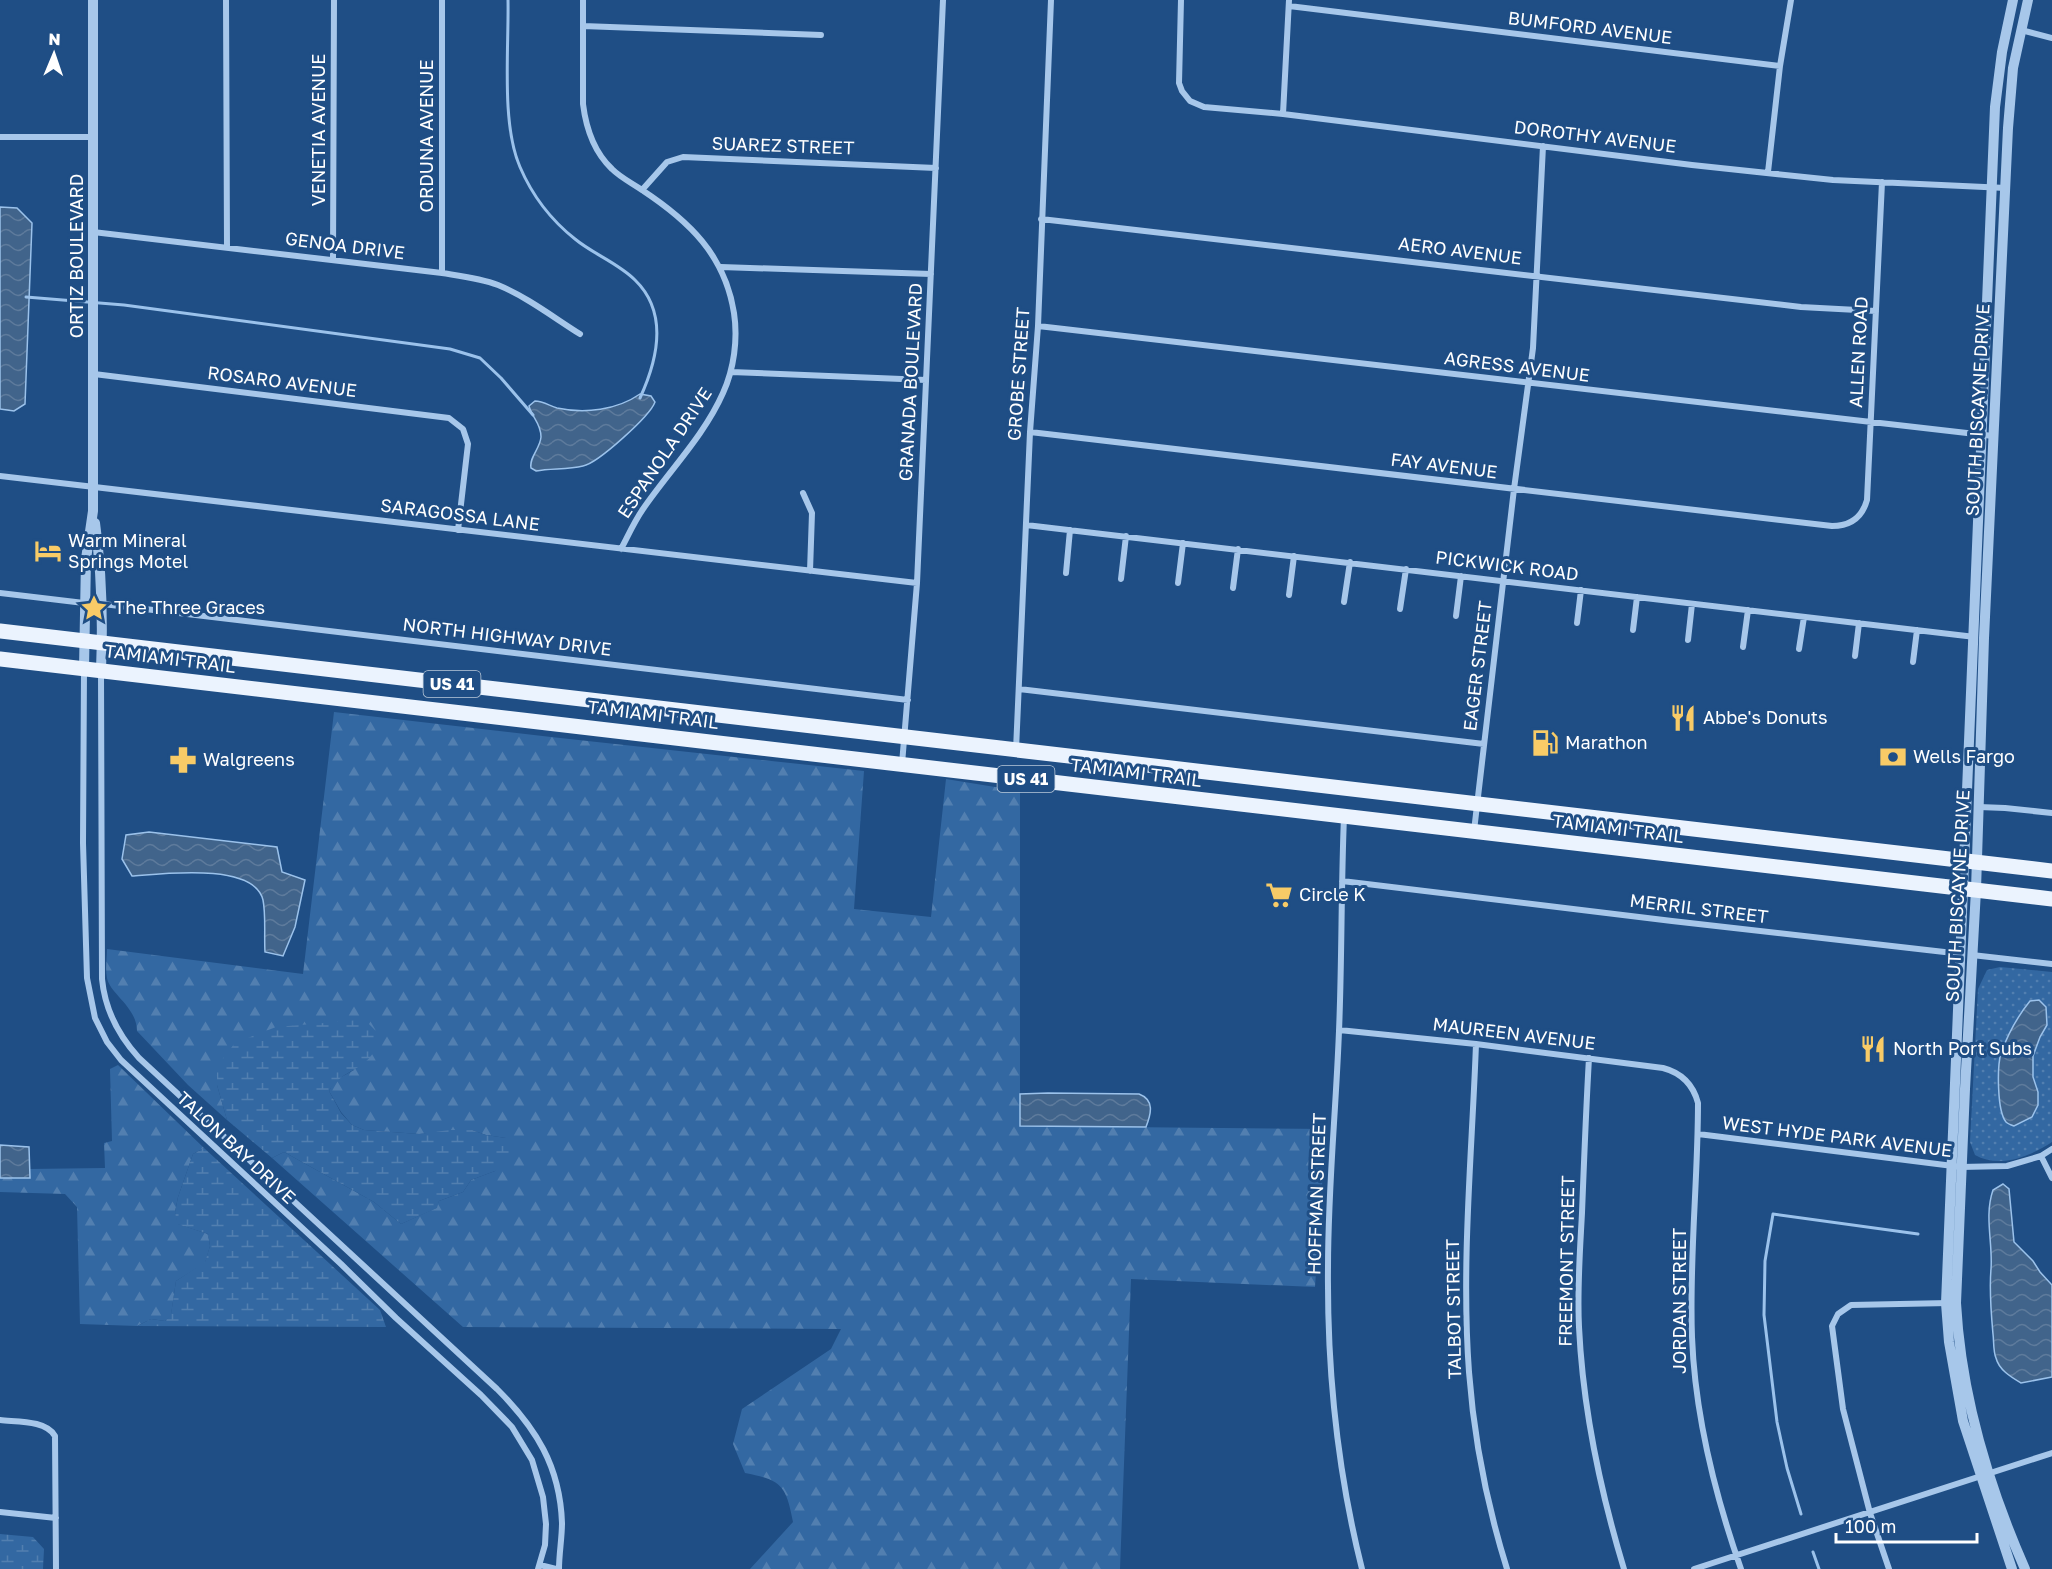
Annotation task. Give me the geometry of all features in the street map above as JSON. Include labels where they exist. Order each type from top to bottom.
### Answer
[{"type":"main road","name":"TAMIAMI TRAIL","points":[[0,631],[2052,871]]},
{"type":"main road","name":"TAMIAMI TRAIL","points":[[0,659],[2052,899]]},
{"type":"street","name":"ORTIZ BOULEVARD","points":[[84,669],[86,559],[94,487],[93,0]]},
{"type":"street","points":[[226,0],[227,247]]},
{"type":"street","name":"VENETIA AVENUE","points":[[333,260],[334,0]]},
{"type":"street","name":"ORDUNA AVENUE","points":[[442,0],[442,273]]},
{"type":"street","name":"ESPANOLA DRIVE","points":[[583,0],[583,104],[589,132],[597,150],[612,169],[678,216],[696,233],[721,267],[733,303],[735,321],[731,372],[724,392],[714,411],[643,509],[621,549]]},
{"type":"street","name":"GRANADA BOULEVARD","points":[[902,764],[917,583],[943,0]]},
{"type":"street","name":"GROBE STREET","points":[[1016,750],[1030,432],[1038,326],[1051,0]]},
{"type":"street","name":"DOROTHY AVENUE","points":[[1181,0],[1179,83],[1184,95],[1204,106],[1833,180],[2006,188]]},
{"type":"street","points":[[1768,172],[1780,66],[1791,0]]},
{"type":"street","name":"SOUTH BISCAYNE DRIVE","points":[[1971,862],[1979,807],[1982,435],[1992,187],[1998,79],[2013,0]]},
{"type":"street","name":"SOUTH BISCAYNE DRIVE","points":[[2012,1569],[1985,1475],[1965,1390],[1951,1303],[1979,637],[1993,436],[2011,87],[2020,30],[2028,0]]},
{"type":"street","points":[[1283,114],[1289,3]]},
{"type":"street","name":"BUMFORD AVENUE","points":[[1289,3],[1780,66]]},
{"type":"street","points":[[583,26],[821,35]]},
{"type":"street","points":[[2020,30],[2052,38]]},
{"type":"street","points":[[0,137],[93,136]]},
{"type":"street","name":"EAGER STREET","points":[[1474,832],[1514,489],[1529,383],[1538,276],[1543,146]]},
{"type":"street","name":"SUAREZ STREET","points":[[642,190],[668,162],[683,157],[936,168]]},
{"type":"street","name":"ALLEN ROAD","points":[[1854,520],[1864,508],[1867,500],[1882,182]]},
{"type":"street","name":"AERO AVENUE","points":[[1041,219],[1801,307],[1876,311]]},
{"type":"street","name":"GENOA DRIVE","points":[[93,232],[442,273],[476,279],[521,296],[580,334]]},
{"type":"street","points":[[721,267],[931,274]]},
{"type":"street","name":"AGRESS AVENUE","points":[[1038,326],[1993,436]]},
{"type":"street","points":[[731,372],[926,380]]},
{"type":"street","name":"ROSARO AVENUE","points":[[94,375],[441,416],[455,421],[463,429],[468,448],[458,530]]},
{"type":"street","name":"FAY AVENUE","points":[[1030,432],[1832,526],[1840,526],[1854,520]]},
{"type":"street","name":"SARAGOSSA LANE","points":[[0,476],[917,583]]},
{"type":"street","points":[[803,493],[812,513],[810,571]]},
{"type":"street","name":"ORTIZ BOULEVARD","points":[[93,511],[101,562],[103,604],[101,670]]},
{"type":"street","name":"PICKWICK ROAD","points":[[1026,525],[1979,637]]},
{"type":"street","points":[[1066,573],[1070,530]]},
{"type":"street","points":[[1121,579],[1126,536]]},
{"type":"street","points":[[1178,583],[1183,543]]},
{"type":"street","points":[[1233,588],[1238,549]]},
{"type":"street","points":[[1289,595],[1294,556]]},
{"type":"street","points":[[1344,602],[1350,562]]},
{"type":"street","points":[[1400,609],[1406,569]]},
{"type":"street","points":[[1456,616],[1461,576]]},
{"type":"street","points":[[1577,623],[1581,590]]},
{"type":"street","points":[[0,593],[84,603]]},
{"type":"street","points":[[1633,630],[1637,597]]},
{"type":"street","name":"NORTH HIGHWAY DRIVE","points":[[103,604],[908,700]]},
{"type":"street","points":[[1688,640],[1692,604]]},
{"type":"street","points":[[1743,646],[1748,610]]},
{"type":"street","points":[[1799,649],[1804,617]]},
{"type":"street","points":[[1855,656],[1859,623]]},
{"type":"street","points":[[1913,662],[1917,630]]},
{"type":"street","name":"TALON BAY DRIVE","points":[[84,669],[83,843],[87,978],[92,1008],[103,1035],[113,1051],[128,1067],[481,1395],[512,1427],[532,1460],[543,1497],[546,1534],[544,1553],[539,1567]]},
{"type":"street","name":"TALON BAY DRIVE","points":[[101,670],[102,979],[105,999],[117,1029],[139,1058],[490,1382],[526,1419],[545,1451],[558,1491],[562,1522],[558,1569]]},
{"type":"street","points":[[1019,689],[1484,744]]},
{"type":"street","points":[[1979,807],[2052,813]]},
{"type":"street","name":"HOFFMAN STREET","points":[[1344,817],[1339,1030],[1328,1256],[1329,1342],[1338,1450],[1344,1490],[1362,1569]]},
{"type":"street","name":"MERRIL STREET","points":[[1342,881],[2052,964]]},
{"type":"street","name":"MAUREEN AVENUE","points":[[1339,1030],[1476,1044],[1663,1068],[1684,1078]]},
{"type":"street","name":"TALBOT STREET","points":[[1476,1044],[1466,1276],[1467,1343],[1480,1461],[1507,1569]]},
{"type":"street","name":"FREEMONT STREET","points":[[1589,1058],[1578,1291],[1580,1340],[1585,1398],[1593,1450],[1624,1569]]},
{"type":"street","name":"WEST HYDE PARK AVENUE","points":[[1684,1078],[1691,1085],[1698,1103],[1698,1134],[1956,1166],[1996,1167],[2023,1162],[2041,1156],[2052,1149]]},
{"type":"street","name":"JORDAN STREET","points":[[1698,1134],[1692,1303],[1695,1371],[1708,1451],[1741,1569]]},
{"type":"street","points":[[2041,1156],[2052,1178]]},
{"type":"street","points":[[1889,1569],[1870,1513],[1843,1409],[1832,1331],[1834,1319],[1844,1308],[1857,1304],[1951,1303]]},
{"type":"street","points":[[0,1420],[44,1426],[54,1433],[56,1445],[56,1569]]},
{"type":"street","points":[[1694,1569],[2052,1453]]},
{"type":"street","name":"SOUTH BISCAYNE DRIVE","points":[[1985,1475],[2025,1569]]},
{"type":"street","points":[[0,1512],[56,1518]]},
{"type":"street","points":[[539,1567],[558,1569]]},
{"type":"green space","points":[[334,712],[864,771],[854,909],[931,917],[946,779],[1020,791],[1020,1126],[1326,1129],[1315,1287],[1131,1279],[1120,1569],[750,1569],[793,1522],[788,1500],[780,1487],[775,1482],[745,1473],[733,1444],[742,1409],[831,1349],[841,1329],[463,1327],[272,1158],[284,1152],[374,1202],[401,1224],[436,1208],[439,1201],[463,1192],[471,1180],[495,1171],[506,1138],[472,1130],[419,1134],[364,1130],[352,1125],[341,1112],[329,1091],[334,1081],[354,1070],[217,1085],[227,1120],[188,1085],[137,1031],[133,1015],[109,984],[106,971],[107,949],[303,974]]},
{"type":"green space","points":[[2000,967],[2052,972],[2052,1142],[2025,1156],[1994,1161],[1975,1155],[1970,1142],[1978,989],[1987,970]]},
{"type":"green space","points":[[360,1020],[367,1022],[379,1034],[374,1051],[369,1059],[339,1079],[329,1091],[341,1113],[352,1125],[364,1130],[419,1134],[472,1130],[506,1138],[515,1155],[495,1171],[471,1180],[463,1192],[439,1201],[437,1208],[401,1224],[374,1202],[284,1152],[272,1158],[227,1120],[217,1085],[217,1066],[235,1043],[276,1027]]},
{"type":"green space","points":[[118,1065],[204,1148],[193,1154],[175,1212],[178,1224],[208,1234],[210,1246],[205,1263],[176,1281],[171,1315],[165,1321],[151,1319],[137,1326],[80,1324],[77,1207],[65,1194],[0,1192],[0,1178],[30,1178],[30,1169],[105,1168],[104,1143],[112,1141],[110,1069]]},
{"type":"green space","points":[[204,1148],[380,1310],[386,1327],[137,1326],[151,1319],[165,1321],[171,1314],[176,1281],[205,1262],[210,1246],[208,1234],[177,1224],[175,1212],[193,1154]]},
{"type":"green space","points":[[0,1534],[33,1537],[44,1549],[43,1569],[0,1569]]},
{"type":"water","points":[[0,207],[17,208],[32,223],[25,404],[14,411],[0,409]]},
{"type":"water","points":[[640,394],[651,396],[655,402],[651,409],[634,428],[600,457],[577,467],[536,471],[531,468],[541,437],[540,428],[529,406],[535,401],[557,408],[579,411],[611,407]]},
{"type":"water","points":[[149,832],[277,847],[282,872],[305,880],[295,927],[283,956],[265,952],[263,900],[256,888],[243,880],[205,873],[132,876],[122,859],[126,835]]},
{"type":"water","points":[[2039,1000],[2046,1007],[2047,1025],[2033,1056],[2033,1077],[2038,1092],[2038,1105],[2032,1117],[2014,1126],[2006,1122],[2001,1109],[1998,1078],[2001,1053],[2021,1013],[2030,1001]]},
{"type":"water","points":[[1020,1094],[1139,1094],[1150,1104],[1149,1117],[1146,1127],[1020,1126]]},
{"type":"water","points":[[0,1145],[29,1147],[30,1178],[0,1178]]},
{"type":"water","points":[[2003,1184],[2009,1189],[2014,1242],[2052,1285],[2052,1377],[2021,1383],[2000,1366],[1994,1349],[1989,1210],[1993,1190]]},
{"type":"waterway","points":[[508,0],[507,85],[510,130],[514,149],[530,187],[550,215],[566,232],[628,274],[646,293],[653,307],[657,337],[652,368],[640,398]]},
{"type":"waterway","points":[[26,297],[124,305],[450,349],[480,358],[533,415]]},
{"type":"waterway","points":[[1801,1514],[1787,1468],[1777,1422],[1764,1315],[1765,1261],[1773,1214],[1918,1234]]},
{"type":"waterway","points":[[1813,1552],[1819,1569]]},
{"type":"place","name":"Warm Mineral Springs Motel","points":[[48,551]]},
{"type":"place","name":"The Three Graces","points":[[94,608]]},
{"type":"place","name":"Abbe's Donuts","points":[[1683,718]]},
{"type":"place","name":"Marathon","points":[[1545,743]]},
{"type":"place","name":"Wells Fargo","points":[[1893,757]]},
{"type":"place","name":"Walgreens","points":[[183,760]]},
{"type":"place","name":"Circle K","points":[[1279,895]]},
{"type":"place","name":"North Port Subs","points":[[1873,1049]]}]
